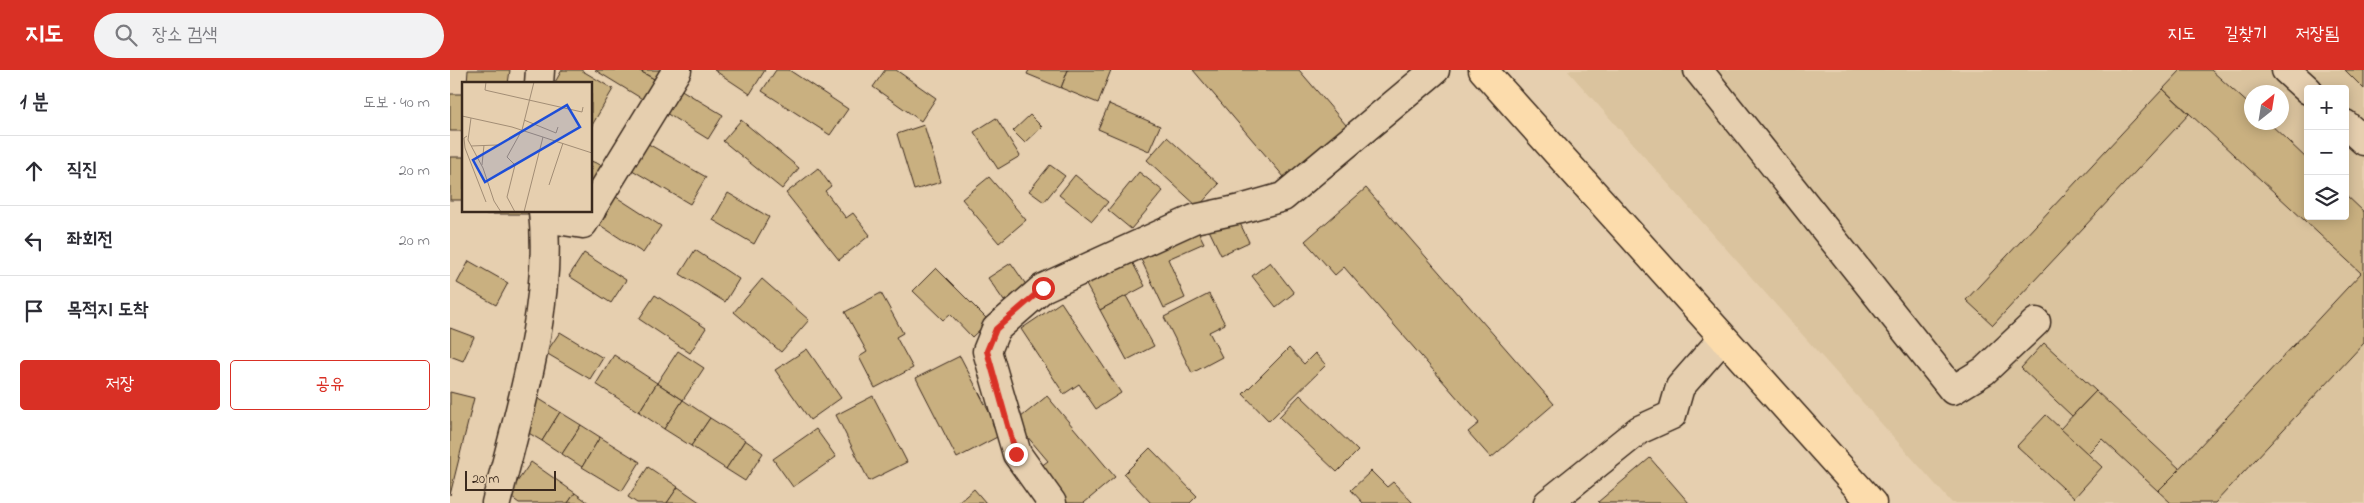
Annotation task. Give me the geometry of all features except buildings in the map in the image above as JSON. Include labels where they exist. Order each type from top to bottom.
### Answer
[{"type":"main road","points":[[1483,70],[1872,503]]},
{"type":"street","points":[[592,209],[677,70]]},
{"type":"street","points":[[1052,503],[1016,454],[987,351],[996,329],[1043,288],[1194,219],[1284,197],[1435,70]]},
{"type":"street","points":[[1698,70],[1953,390],[1984,370],[2036,322]]},
{"type":"street","points":[[2286,70],[2304,86]]},
{"type":"street","points":[[2349,128],[2364,141]]},
{"type":"street","points":[[496,503],[527,378],[541,296],[544,215],[583,224],[590,212]]},
{"type":"street","points":[[1548,503],[1639,430],[1672,415],[1680,387],[1723,338]]},
{"type":"shaded area","points":[[1567,70],[2364,70],[2364,503],[1952,503]]},
{"type":"route","points":[[1016,454],[987,351],[996,329],[1043,288]]}]
